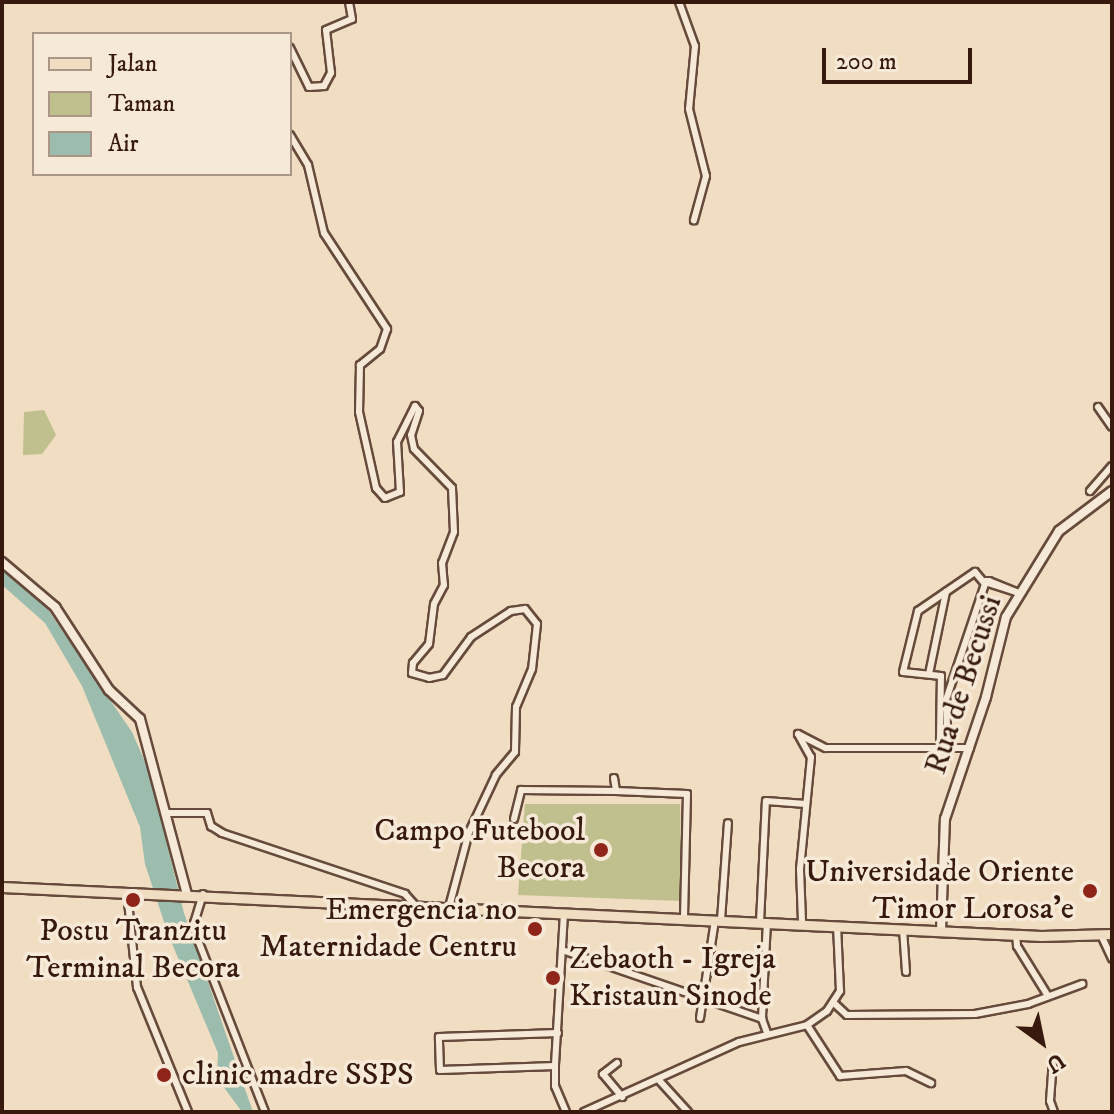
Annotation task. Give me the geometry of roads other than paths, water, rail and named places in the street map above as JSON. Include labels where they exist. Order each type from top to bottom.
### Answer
[{"type":"main road","points":[[2,887],[802,922],[941,931],[1107,934]]},
{"type":"street","points":[[292,52],[309,87],[324,86],[331,73],[326,30],[352,19],[349,2]]},
{"type":"street","points":[[679,2],[695,46],[689,109],[706,176],[694,220]]},
{"type":"street","points":[[292,138],[308,165],[329,243],[387,329],[380,349],[360,365],[359,412],[376,488],[385,498],[400,492],[397,442],[415,406],[419,411],[411,435],[414,449],[452,488],[454,532],[442,563],[444,585],[434,604],[429,644],[413,663],[412,673],[429,678],[443,675],[471,637],[511,611],[525,609],[537,624],[532,669],[516,707],[515,752],[496,775],[469,832],[449,907]]},
{"type":"street","points":[[1098,407],[1112,427]]},
{"type":"street","points":[[1090,491],[1112,466]]},
{"type":"street","name":"Rua de Becussi","points":[[941,931],[945,819],[970,748],[1013,604],[1059,531],[1112,491]]},
{"type":"street","points":[[2,562],[55,607],[109,690],[139,717],[166,813],[183,895]]},
{"type":"street","points":[[975,572],[985,582],[946,700],[948,751],[940,737],[941,676],[903,672],[918,611],[975,572]]},
{"type":"street","points":[[929,674],[946,592]]},
{"type":"street","points":[[802,922],[806,804],[811,757],[798,734],[826,748],[948,751],[970,748]]},
{"type":"street","points":[[614,778],[616,791]]},
{"type":"street","points":[[514,819],[521,790],[687,794],[684,918]]},
{"type":"street","points":[[767,1033],[762,1019],[766,801],[806,804]]},
{"type":"street","points":[[166,813],[207,813],[211,826],[222,833],[405,894],[414,904]]},
{"type":"street","points":[[700,1018],[701,997],[709,983],[728,823]]},
{"type":"street","points":[[132,893],[137,987],[188,1112]]},
{"type":"street","points":[[203,894],[194,923],[196,935],[265,1112]]},
{"type":"street","points":[[564,913],[555,1086],[566,1112]]},
{"type":"street","points":[[584,1112],[767,1033],[807,1025],[835,1004],[840,991],[837,926]]},
{"type":"street","points":[[903,929],[906,972]]},
{"type":"street","points":[[1016,934],[1017,946],[1048,996]]},
{"type":"street","points":[[1107,934],[1112,959]]},
{"type":"street","points":[[562,950],[762,1019]]},
{"type":"street","points":[[835,1004],[847,1015],[975,1014],[1082,984]]},
{"type":"street","points":[[807,1025],[840,1076],[906,1071],[931,1083]]},
{"type":"street","points":[[555,1066],[440,1070],[439,1037],[558,1033]]},
{"type":"street","points":[[1053,1060],[1050,1101],[1054,1112]]},
{"type":"street","points":[[617,1063],[603,1074],[622,1097]]},
{"type":"street","points":[[658,1079],[688,1112]]},
{"type":"water","points":[[2,567],[31,585],[132,732],[149,771],[184,913],[253,1112],[242,1112],[217,1078],[218,1053],[168,934],[145,864],[140,827],[82,686],[45,623],[2,585]]},
{"type":"place","name":"Campo Futebool Becora","points":[[601,850]]},
{"type":"place","name":"Universidade Oriente Timor Lorosa'e","points":[[1090,891]]},
{"type":"place","name":"Postu Tranzitu Terminal Becora","points":[[133,900]]},
{"type":"place","name":"Emergencia no Maternidade Centru","points":[[535,929]]},
{"type":"place","name":"Zebaoth - Igreja Kristaun Sinode","points":[[553,978]]},
{"type":"place","name":"clinic madre SSPS","points":[[164,1075]]}]
